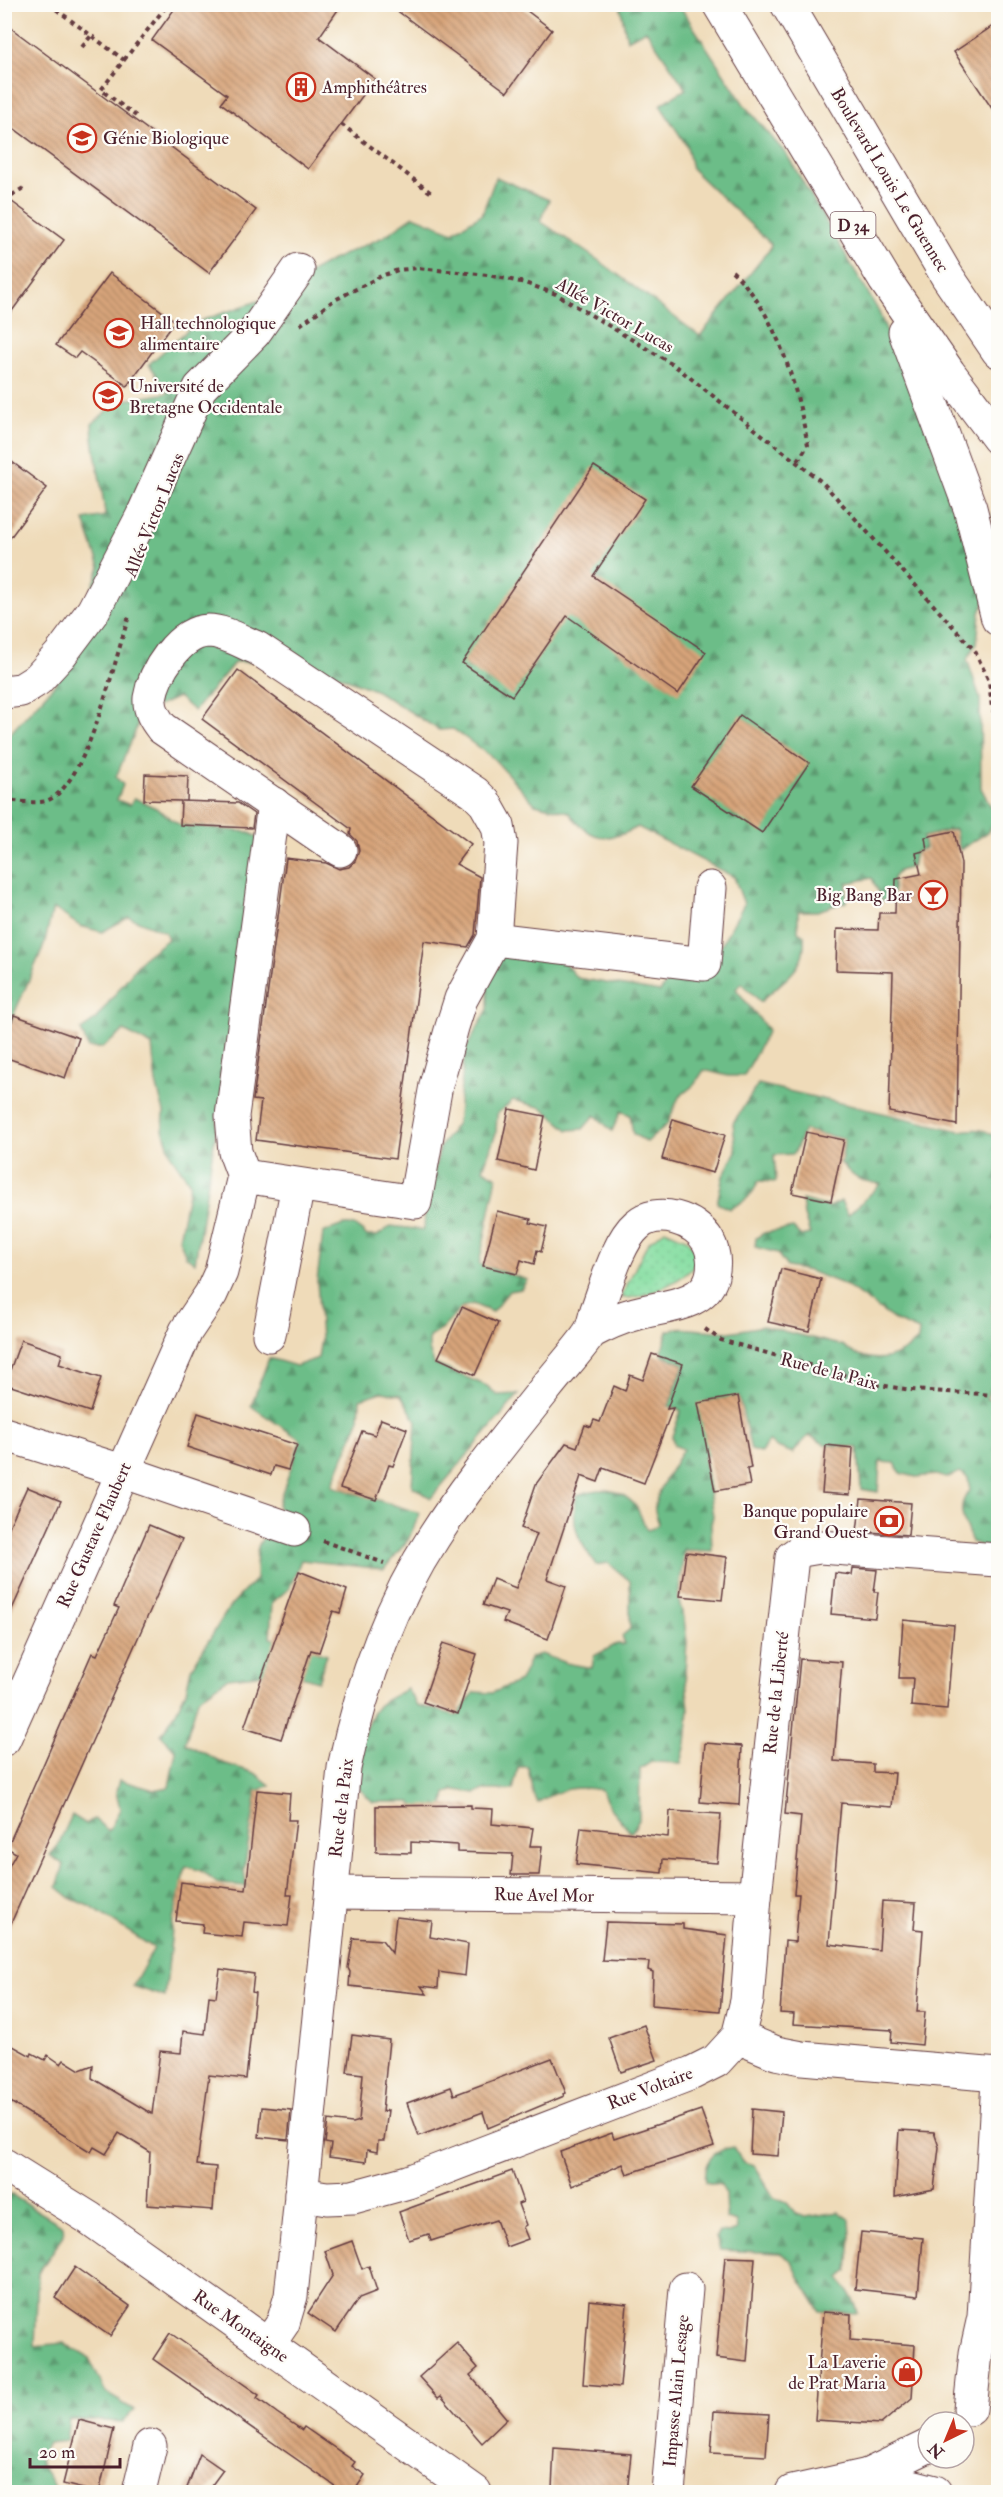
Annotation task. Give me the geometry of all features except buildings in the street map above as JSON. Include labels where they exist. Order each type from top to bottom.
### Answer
[{"type":"street","name":"D 34","points":[[719,4],[885,280],[966,398],[999,438]]},
{"type":"street","name":"Boulevard Louis Le Guennec","points":[[787,4],[947,276],[999,351]]},
{"type":"street","points":[[904,202],[999,316]]},
{"type":"street","points":[[4,692],[21,690],[36,680],[60,655],[93,611],[125,553],[200,388],[254,333],[298,270]]},
{"type":"street","points":[[885,280],[958,473],[986,563],[999,619]]},
{"type":"street","points":[[274,804],[232,1116],[235,1152],[244,1176],[415,1202],[436,1085],[452,1027],[461,999],[494,939],[501,843],[498,826],[485,803],[475,793],[257,648],[223,634],[208,632],[194,634],[180,642],[172,651],[155,682],[150,699],[154,718],[173,738],[274,804],[340,850]]},
{"type":"street","points":[[494,939],[704,964],[710,888]]},
{"type":"street","name":"Rue Gustave Flaubert","points":[[4,1739],[186,1331],[212,1294],[221,1272],[244,1176]]},
{"type":"street","points":[[269,1335],[298,1185]]},
{"type":"street","name":"Rue de la Paix","points":[[268,2345],[289,2310],[341,1793],[350,1741],[366,1686],[412,1574],[450,1514],[590,1333],[626,1238],[635,1226],[654,1217],[666,1216],[680,1219],[703,1233],[713,1253],[713,1273],[704,1290],[697,1296],[673,1305],[620,1318],[590,1333]]},
{"type":"street","points":[[4,1434],[122,1471],[294,1530]]},
{"type":"street","name":"Rue de la Liberté","points":[[738,2037],[747,2001],[755,1897],[792,1557],[802,1550],[820,1547],[999,1560]]},
{"type":"street","name":"Rue Avel Mor","points":[[332,1893],[755,1897]]},
{"type":"street","points":[[738,2037],[776,2053],[795,2057],[999,2075]]},
{"type":"street","name":"Rue Voltaire","points":[[301,2194],[327,2198],[353,2198],[408,2182],[693,2073],[716,2061],[738,2037]]},
{"type":"street","points":[[974,2410],[976,2353],[984,2317],[999,2080]]},
{"type":"street","name":"Rue Montaigne","points":[[4,2165],[89,2218],[475,2493]]},
{"type":"street","name":"Impasse Alain Lesage","points":[[668,2493],[686,2289]]},
{"type":"street","points":[[984,2317],[988,2343],[999,2370]]},
{"type":"street","points":[[138,2493],[150,2446]]},
{"type":"street","points":[[792,2493],[868,2475],[916,2452]]},
{"type":"street","points":[[934,2470],[935,2482],[939,2493]]},
{"type":"street","points":[[868,2475],[935,2493]]},
{"type":"path","points":[[49,4],[124,60]]},
{"type":"path","points":[[136,116],[101,90],[168,4]]},
{"type":"path","points":[[82,47],[91,36]]},
{"type":"path","points":[[341,124],[434,195]]},
{"type":"path","points":[[4,201],[25,187]]},
{"type":"path","name":"Allée Victor Lucas","points":[[294,330],[333,301],[381,276],[398,270],[418,268],[488,275],[525,283],[556,294],[674,365],[823,483],[975,651],[989,681],[992,708],[999,721]]},
{"type":"path","points":[[732,271],[754,295],[764,312],[793,383],[808,445],[797,462]]},
{"type":"path","points":[[4,800],[45,801],[59,793],[69,782],[98,718],[129,614]]},
{"type":"path","name":"Rue de la Paix","points":[[673,1305],[721,1340],[854,1379],[896,1388],[999,1395]]},
{"type":"path","points":[[294,1530],[361,1554]]},
{"type":"green space","points":[[620,5],[679,5],[745,106],[787,155],[878,310],[946,472],[975,556],[998,549],[998,568],[980,613],[977,643],[967,659],[980,698],[981,788],[997,818],[988,832],[960,850],[955,829],[923,837],[925,848],[915,852],[912,867],[899,871],[893,878],[893,897],[882,901],[872,878],[847,883],[846,902],[817,911],[798,911],[798,931],[804,935],[804,948],[798,966],[761,1002],[741,983],[736,989],[768,1030],[744,1076],[728,1076],[704,1070],[694,1085],[679,1097],[667,1124],[647,1142],[633,1134],[630,1115],[621,1111],[612,1131],[595,1115],[583,1129],[568,1130],[543,1108],[513,1100],[497,1114],[496,1133],[483,1169],[497,1177],[479,1264],[527,1280],[521,1289],[509,1291],[492,1312],[473,1304],[462,1307],[442,1329],[429,1337],[429,1349],[434,1364],[487,1386],[497,1395],[519,1394],[431,1498],[412,1486],[416,1421],[401,1395],[382,1392],[360,1399],[359,1420],[332,1486],[420,1513],[408,1540],[384,1569],[301,1560],[289,1589],[272,1602],[270,1638],[327,1654],[318,1681],[279,1669],[256,1675],[228,1678],[198,1699],[185,1743],[223,1763],[255,1773],[270,1785],[257,1791],[244,1870],[246,1886],[218,1884],[201,1871],[186,1866],[173,1920],[165,1997],[133,1986],[154,1948],[91,1907],[72,1899],[57,1887],[64,1865],[50,1855],[57,1847],[72,1815],[86,1824],[94,1819],[109,1831],[120,1809],[116,1792],[119,1780],[154,1790],[169,1787],[176,1751],[161,1735],[186,1691],[191,1669],[230,1606],[256,1579],[258,1546],[265,1535],[280,1523],[278,1504],[301,1440],[251,1406],[269,1358],[296,1366],[318,1358],[321,1338],[317,1281],[323,1233],[347,1225],[356,1227],[367,1236],[377,1236],[391,1226],[424,1230],[425,1211],[440,1147],[457,1123],[465,1050],[488,1009],[488,979],[497,952],[561,959],[577,978],[660,992],[672,973],[718,951],[744,904],[734,877],[638,827],[617,836],[591,834],[569,812],[535,804],[493,758],[453,729],[439,730],[377,691],[310,664],[278,641],[250,662],[235,662],[194,711],[178,697],[159,706],[138,702],[137,727],[116,777],[123,785],[117,800],[130,805],[134,798],[156,808],[180,825],[248,832],[262,839],[195,1263],[186,1256],[179,1239],[190,1183],[172,1157],[163,1130],[164,1112],[156,1083],[152,1046],[124,1031],[102,1048],[88,1048],[81,1030],[95,1020],[143,958],[168,939],[165,932],[129,917],[102,932],[80,926],[53,908],[44,945],[5,1035],[5,739],[55,684],[100,567],[84,520],[105,516],[92,424],[118,401],[169,393],[149,364],[197,322],[261,300],[334,259],[383,237],[414,216],[453,232],[482,214],[496,177],[549,200],[540,221],[601,262],[700,336],[770,249],[771,244],[692,169],[687,146],[660,105],[686,89],[646,30],[627,40]]},
{"type":"green space","points":[[993,514],[998,514],[998,549]]},
{"type":"green space","points":[[758,1084],[960,1131],[981,1130],[990,1133],[998,1140],[998,1270],[991,1308],[998,1362],[998,1388],[991,1388],[986,1399],[998,1400],[998,1553],[972,1542],[962,1515],[965,1497],[970,1491],[968,1478],[960,1472],[946,1478],[936,1475],[916,1477],[900,1473],[895,1463],[880,1462],[878,1492],[861,1489],[858,1448],[824,1444],[809,1435],[793,1453],[768,1441],[761,1453],[751,1450],[739,1396],[706,1401],[712,1451],[704,1457],[713,1516],[712,1551],[684,1550],[678,1598],[687,1642],[685,1671],[689,1709],[686,1744],[681,1763],[651,1762],[640,1769],[639,1820],[631,1833],[610,1808],[601,1790],[568,1789],[537,1803],[528,1767],[518,1767],[513,1790],[484,1790],[475,1793],[456,1790],[446,1793],[443,1809],[420,1812],[411,1802],[373,1802],[352,1782],[364,1732],[373,1713],[384,1701],[407,1689],[417,1705],[458,1716],[474,1692],[492,1693],[520,1681],[531,1657],[541,1654],[566,1663],[592,1668],[594,1656],[617,1644],[625,1644],[622,1636],[630,1629],[630,1581],[608,1563],[596,1565],[577,1532],[575,1506],[577,1495],[602,1490],[610,1491],[631,1501],[637,1508],[647,1530],[657,1526],[655,1505],[657,1498],[683,1449],[674,1445],[672,1436],[681,1411],[669,1406],[684,1364],[663,1356],[662,1350],[668,1331],[678,1328],[729,1332],[763,1326],[844,1346],[856,1354],[873,1359],[894,1356],[918,1340],[919,1331],[896,1321],[845,1285],[809,1271],[787,1267],[777,1253],[755,1247],[756,1238],[764,1233],[793,1228],[801,1236],[810,1234],[802,1200],[830,1207],[841,1201],[848,1215],[881,1184],[859,1179],[841,1163],[845,1139],[804,1130],[794,1154],[774,1155],[776,1182],[758,1181],[747,1198],[729,1209],[717,1203],[723,1176],[736,1151],[733,1123]]},
{"type":"green space","points":[[665,1230],[688,1240],[695,1256],[692,1268],[674,1282],[650,1293],[628,1298],[621,1297],[645,1248],[650,1241]]},
{"type":"green space","points":[[733,2147],[743,2162],[754,2165],[774,2198],[787,2203],[796,2214],[806,2217],[838,2212],[850,2220],[848,2271],[840,2278],[853,2299],[858,2313],[820,2311],[792,2261],[780,2253],[720,2250],[716,2237],[719,2232],[729,2233],[737,2230],[736,2222],[726,2219],[725,2193],[721,2185],[705,2182],[705,2169],[715,2154]]},
{"type":"green space","points":[[10,2194],[63,2226],[64,2235],[38,2273],[35,2346],[64,2343],[89,2358],[106,2393],[134,2410],[123,2422],[69,2419],[66,2441],[48,2443],[39,2460],[57,2492],[5,2492],[4,2197]]},
{"type":"place","name":"Amphithéâtres","points":[[301,87]]},
{"type":"place","name":"Génie Biologique","points":[[82,138]]},
{"type":"place","name":"Hall technologique alimentaire","points":[[119,333]]},
{"type":"place","name":"Université de Bretagne Occidentale","points":[[108,396]]},
{"type":"place","name":"Big Bang Bar","points":[[933,895]]},
{"type":"place","name":"Banque populaire Grand Ouest","points":[[889,1521]]},
{"type":"place","name":"La Laverie de Prat Maria","points":[[907,2372]]}]
